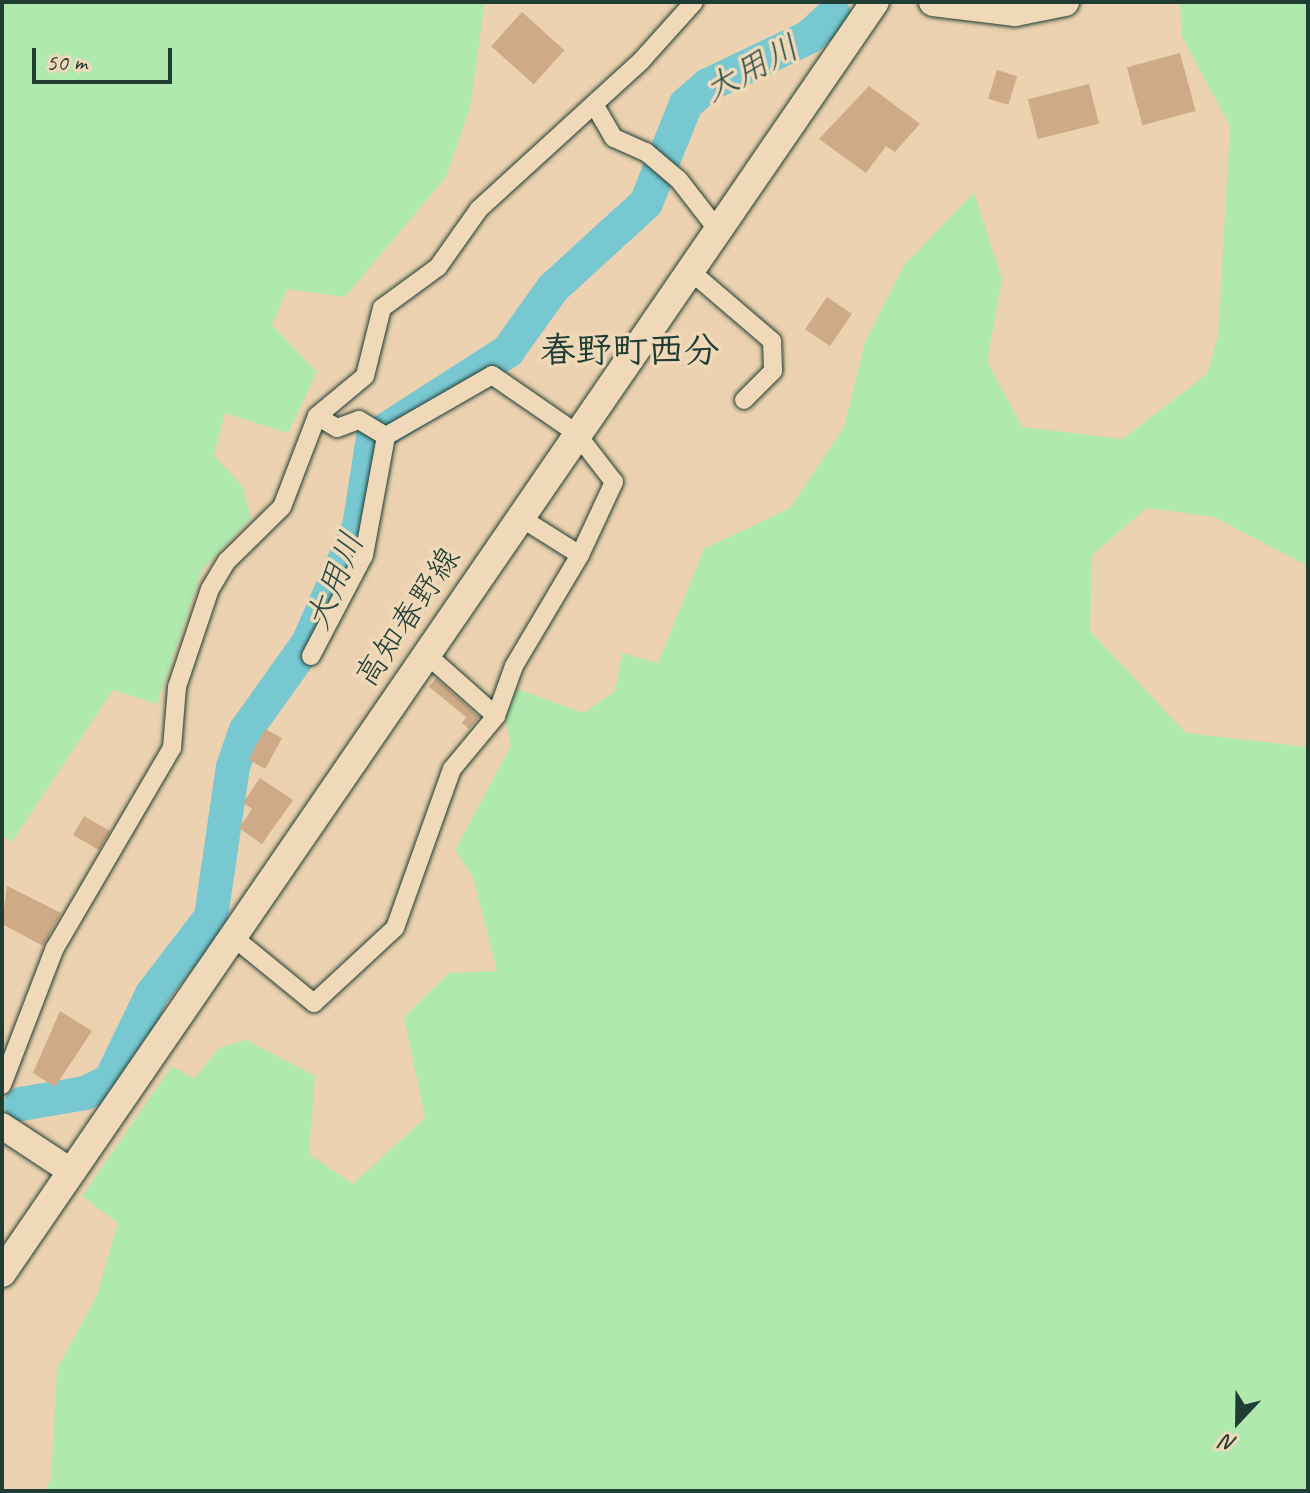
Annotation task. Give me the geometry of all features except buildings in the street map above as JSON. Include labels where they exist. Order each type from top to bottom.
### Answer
[{"type":"main road","name":"高知春野線","points":[[2,1273],[518,516],[875,2]]},
{"type":"main road","points":[[933,2],[1015,12],[1065,2]]},
{"type":"street","points":[[2,1085],[55,948],[172,748],[177,687],[210,589],[227,561],[282,507],[317,416],[365,376],[389,298],[438,267],[479,209],[594,104],[694,2]]},
{"type":"street","points":[[594,104],[614,138],[663,167],[717,229]]},
{"type":"street","points":[[688,269],[772,341],[773,371],[744,400]]},
{"type":"street","points":[[232,936],[314,1003],[395,928],[452,769],[496,716],[514,666],[580,555],[614,482],[576,433],[492,375],[379,432]]},
{"type":"street","points":[[317,416],[337,428],[355,420],[379,432]]},
{"type":"street","points":[[311,656],[364,555],[379,432]]},
{"type":"street","points":[[518,516],[580,555]]},
{"type":"street","points":[[425,653],[496,716]]},
{"type":"street","points":[[2,1126],[72,1172]]},
{"type":"green space","points":[[2,2],[483,2],[484,8],[470,108],[446,177],[345,297],[287,289],[272,325],[317,372],[288,433],[225,413],[214,455],[242,486],[251,518],[202,570],[157,704],[113,690],[12,842],[2,835]]},
{"type":"green space","points":[[1180,2],[1308,2],[1308,566],[1214,517],[1147,508],[1092,555],[1090,631],[1186,733],[1308,747],[1308,1491],[44,1491],[51,1480],[57,1369],[97,1295],[118,1223],[82,1196],[172,1066],[194,1079],[219,1048],[246,1040],[315,1076],[309,1154],[353,1184],[425,1118],[404,1017],[449,973],[497,971],[473,877],[455,850],[511,746],[505,717],[517,689],[584,713],[615,691],[622,653],[658,663],[704,549],[790,508],[844,427],[865,342],[904,265],[974,193],[1002,279],[987,361],[1022,427],[1123,439],[1207,374],[1218,337],[1230,126],[1182,37]]},
{"type":"waterway","name":"大用川","points":[[21,1104],[85,1093],[110,1081],[152,994],[211,917],[233,767],[246,730],[308,643],[359,527],[373,438],[508,351],[553,288],[646,203],[686,104],[708,85],[809,37],[834,14]]},
{"type":"district","name":"春野町西分","points":[[630,351]]}]
